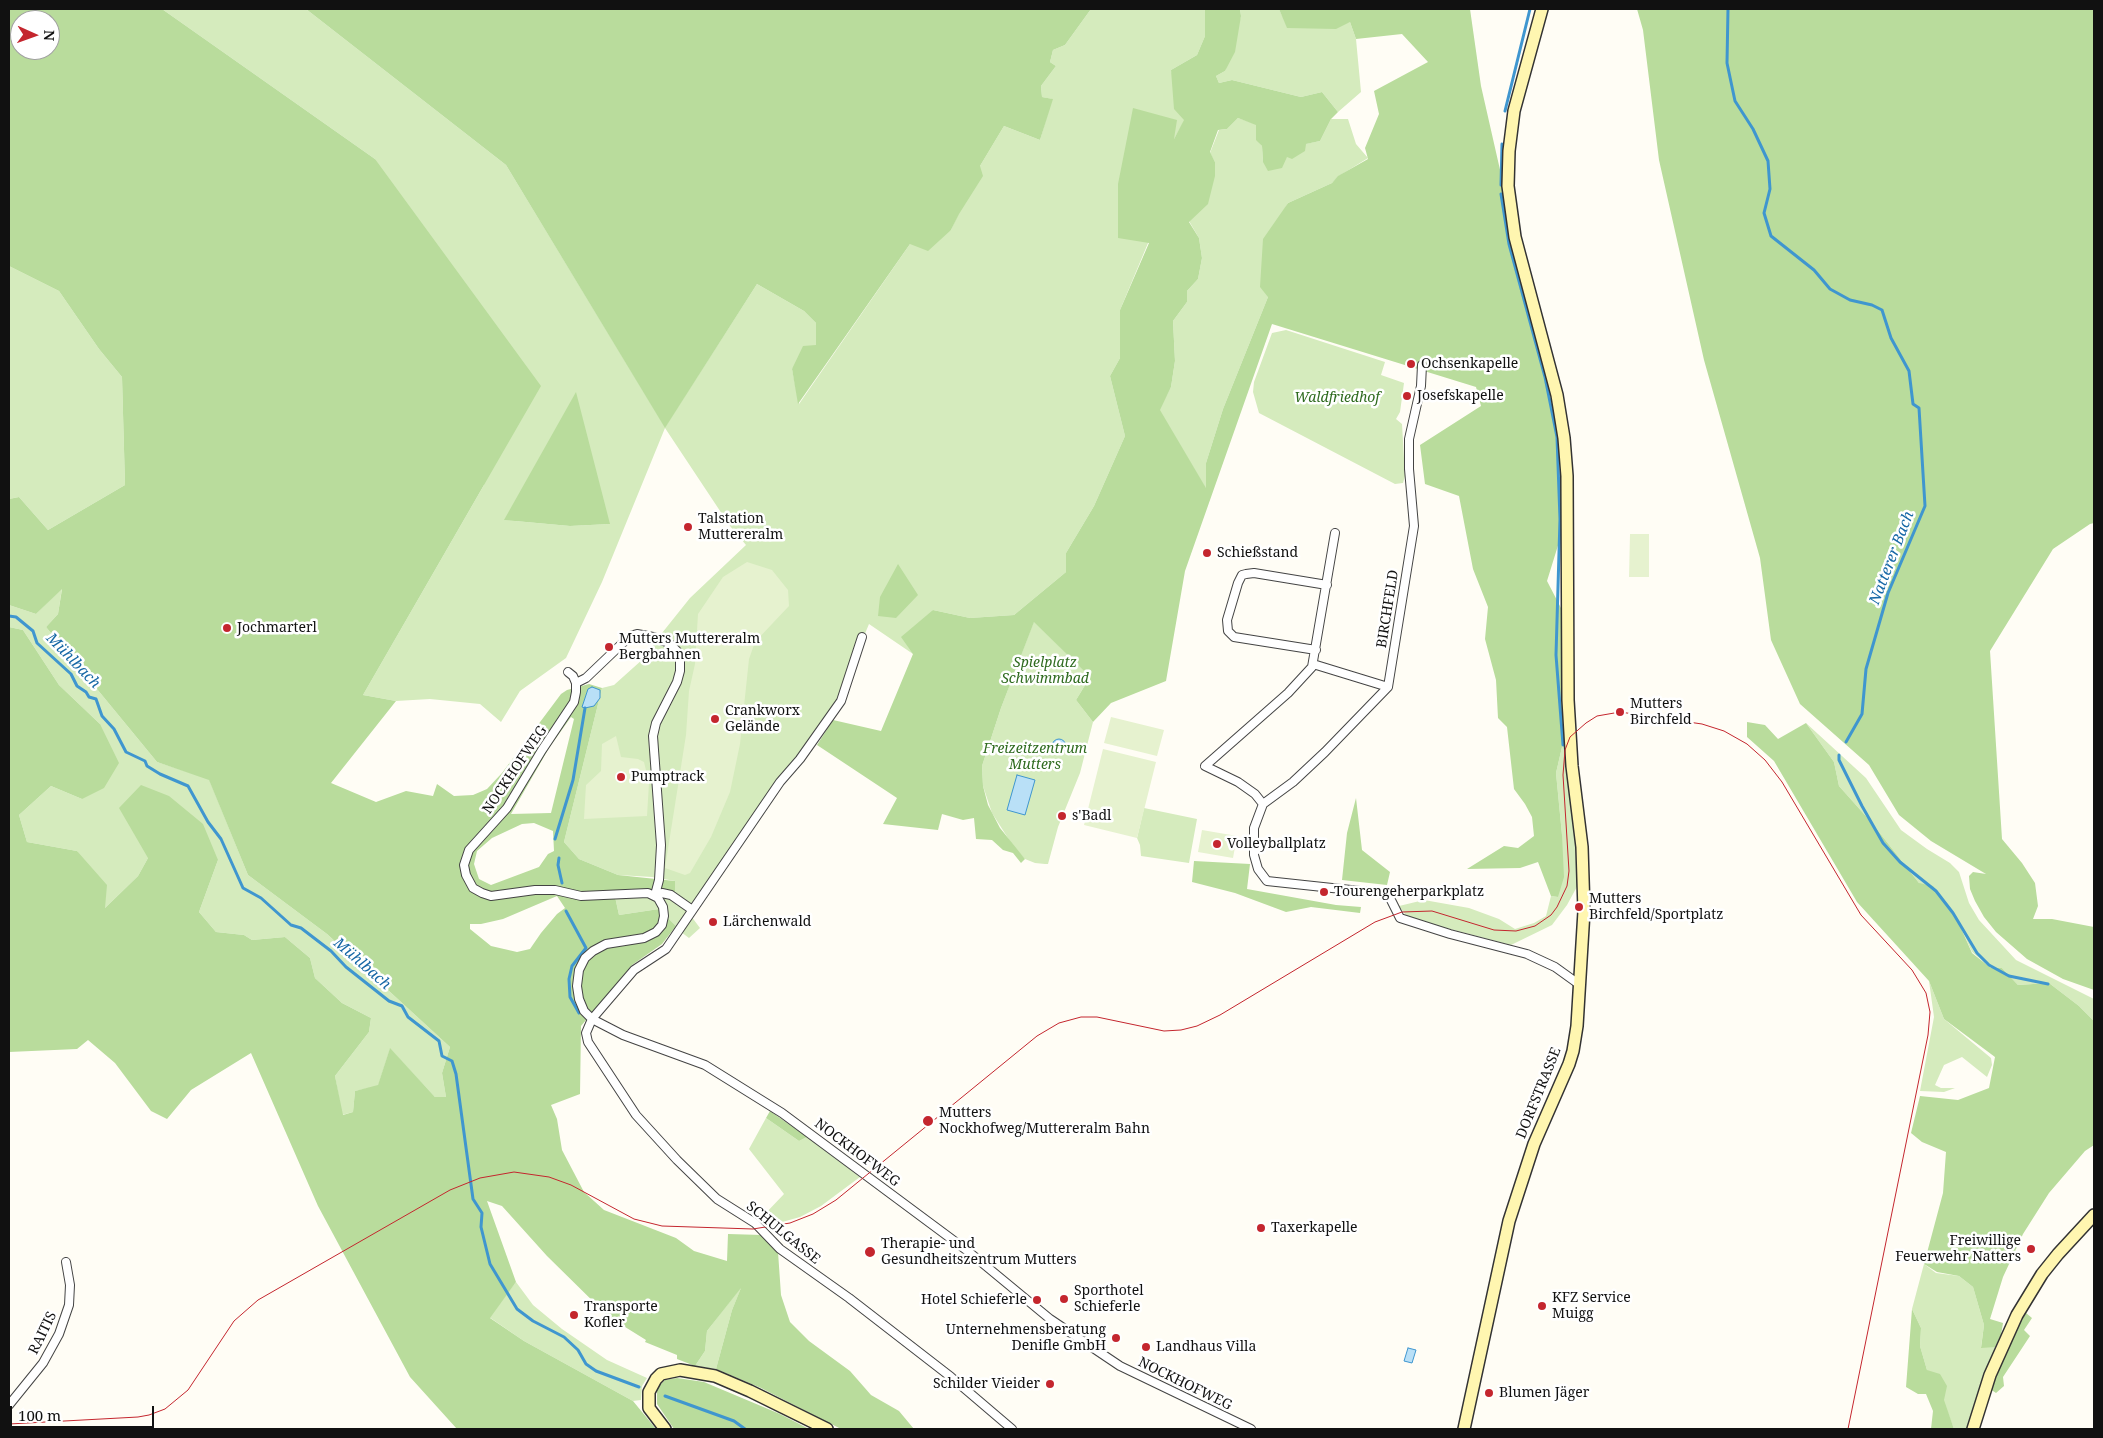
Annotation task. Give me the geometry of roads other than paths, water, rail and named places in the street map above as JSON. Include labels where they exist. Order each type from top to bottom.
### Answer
[{"type":"main road","name":"DORFSTRASSE","points":[[1464,1429],[1509,1220],[1534,1144],[1573,1051],[1580,985],[1584,876],[1568,700],[1567,476],[1564,438],[1557,395],[1515,237],[1508,186],[1509,151],[1514,111],[1542,9]]},
{"type":"main road","points":[[1973,1429],[1990,1375],[2017,1315],[2042,1274],[2081,1227],[2094,1215]]},
{"type":"main road","points":[[665,1429],[649,1408],[649,1392],[656,1379],[662,1374],[680,1370],[715,1376],[750,1391],[826,1429]]},
{"type":"street","name":"BIRCHFELD","points":[[1388,686],[1414,526],[1409,469],[1409,439],[1421,386],[1422,365]]},
{"type":"street","points":[[1264,804],[1255,794],[1238,782],[1205,766],[1288,693],[1307,674],[1313,664],[1336,532]]},
{"type":"street","points":[[1316,650],[1234,637],[1228,631],[1227,620],[1242,575],[1254,573],[1327,585]]},
{"type":"street","points":[[568,672],[573,676],[576,683],[586,678],[630,636],[643,634],[669,643],[676,652],[680,665],[677,682],[656,723],[653,736],[660,845],[659,880],[655,894]]},
{"type":"street","points":[[655,894],[662,902],[665,912],[664,921],[656,932],[644,938],[602,946],[589,954],[582,964],[578,975],[577,992],[584,1011],[592,1020],[634,970],[666,950],[692,909],[780,782],[800,760],[840,701],[862,636]]},
{"type":"street","points":[[1313,664],[1388,686],[1325,752],[1293,782],[1264,804],[1254,828],[1254,855],[1258,870],[1267,881],[1388,894],[1400,918],[1450,934],[1527,954],[1555,967],[1580,985]]},
{"type":"street","name":"NOCKHOFWEG","points":[[576,683],[574,702],[542,750],[508,808],[468,850],[464,865],[466,875],[470,884],[478,891],[491,896],[536,890],[555,890],[581,896],[655,894]]},
{"type":"street","points":[[655,894],[671,895],[692,909]]},
{"type":"street","name":"NOCKHOFWEG","points":[[592,1020],[623,1036],[706,1065],[782,1113],[811,1134],[969,1252],[1029,1304],[1056,1324],[1120,1366],[1251,1429]]},
{"type":"street","name":"SCHULGASSE","points":[[592,1020],[586,1033],[590,1046],[636,1115],[717,1200],[754,1223],[780,1249],[849,1298],[951,1377],[1012,1429]]},
{"type":"street","name":"RAITIS","points":[[9,1405],[43,1363],[59,1334],[69,1305],[70,1286],[66,1262]]},
{"type":"water","points":[[592,687],[600,690],[600,698],[594,706],[582,707],[588,689]]},
{"type":"water","points":[[1059,739],[1064,741],[1066,746],[1064,751],[1059,753],[1054,751],[1052,746],[1054,741]]},
{"type":"water","points":[[1017,775],[1035,780],[1025,815],[1007,810]]},
{"type":"water","points":[[1408,1348],[1416,1350],[1412,1363],[1404,1361]]},
{"type":"waterway","points":[[1505,111],[1530,9]]},
{"type":"waterway","name":"Natterer Bach","points":[[1728,9],[1727,63],[1735,101],[1753,129],[1768,161],[1770,189],[1764,213],[1771,236],[1814,270],[1830,289],[1850,300],[1872,305],[1882,310],[1891,338],[1909,371],[1913,404],[1919,408],[1925,506],[1888,593],[1866,669],[1862,714],[1846,742]]},
{"type":"waterway","points":[[1501,185],[1502,144]]},
{"type":"waterway","points":[[1501,194],[1509,244],[1545,377],[1557,437],[1560,519],[1556,655],[1563,745]]},
{"type":"waterway","name":"Mühlbach","points":[[9,616],[16,617],[33,631],[37,643],[71,674],[77,686],[86,692],[89,697],[96,699],[102,716],[114,729],[126,752],[145,761],[147,766],[160,774],[188,786],[208,822],[221,839],[243,888],[261,898],[291,925],[301,928],[331,951],[346,967],[389,1001],[402,1006],[408,1017],[439,1041],[442,1056],[452,1061],[456,1074],[473,1199],[482,1213],[481,1227],[490,1264],[517,1309],[533,1321],[564,1337],[578,1350],[586,1364],[596,1371],[639,1387]]},
{"type":"waterway","points":[[555,839],[573,780],[585,708]]},
{"type":"waterway","name":"Natterer Bach","points":[[1839,755],[1839,760],[1883,843],[1900,862],[1936,891],[1953,913],[1977,953],[1989,965],[2009,976],[2048,984]]},
{"type":"waterway","points":[[559,858],[558,865],[562,883]]},
{"type":"waterway","points":[[566,911],[586,948],[572,966],[569,979],[570,997],[579,1013]]},
{"type":"waterway","name":"Mühlbach","points":[[665,1396],[734,1421],[745,1429]]},
{"type":"tram line","points":[[9,1424],[138,1417],[165,1409],[188,1390],[234,1321],[258,1300],[450,1190],[480,1178],[514,1172],[549,1177],[571,1185],[634,1219],[662,1226],[753,1229],[790,1223],[813,1214],[836,1200],[1037,1036],[1059,1023],[1081,1017],[1097,1017],[1164,1031],[1181,1030],[1197,1026],[1220,1015],[1375,922],[1402,912],[1432,911],[1494,930],[1516,931],[1535,926],[1551,915],[1567,886],[1569,871],[1563,775],[1565,750],[1570,737],[1597,716],[1620,712],[1702,724],[1724,731],[1747,744],[1765,760],[1782,782],[1861,915],[1912,970],[1926,993],[1930,1012],[1928,1035],[1848,1429]]},
{"type":"place","name":"Ochsenkapelle","points":[[1411,364]]},
{"type":"place","name":"Josefskapelle","points":[[1407,396]]},
{"type":"place","name":"Talstation Muttereralm","points":[[688,527]]},
{"type":"place","name":"Schießstand","points":[[1207,553]]},
{"type":"place","name":"Jochmarterl","points":[[227,628]]},
{"type":"place","name":"Mutters Muttereralm Bergbahnen","points":[[609,647]]},
{"type":"place","name":"Mutters Birchfeld","points":[[1620,712]]},
{"type":"place","name":"Crankworx Gelände","points":[[715,719]]},
{"type":"place","name":"Pumptrack","points":[[621,777]]},
{"type":"place","name":"s'Badl","points":[[1062,816]]},
{"type":"place","name":"Volleyballplatz","points":[[1217,844]]},
{"type":"place","name":"Tourengeherparkplatz","points":[[1324,892]]},
{"type":"place","name":"Mutters Birchfeld/Sportplatz","points":[[1579,907]]},
{"type":"place","name":"Lärchenwald","points":[[713,922]]},
{"type":"place","name":"Mutters Nockhofweg/Muttereralm Bahn","points":[[928,1121]]},
{"type":"place","name":"Taxerkapelle","points":[[1261,1228]]},
{"type":"place","name":"Freiwillige Feuerwehr Natters","points":[[2031,1249]]},
{"type":"place","name":"Therapie- und Gesundheitszentrum Mutters","points":[[870,1252]]},
{"type":"place","name":"Sporthotel Schieferle","points":[[1064,1299]]},
{"type":"place","name":"Hotel Schieferle","points":[[1037,1300]]},
{"type":"place","name":"KFZ Service Muigg","points":[[1542,1306]]},
{"type":"place","name":"Transporte Kofler","points":[[574,1315]]},
{"type":"place","name":"Unternehmensberatung Denifle GmbH","points":[[1116,1338]]},
{"type":"place","name":"Landhaus Villa","points":[[1146,1347]]},
{"type":"place","name":"Schilder Vieider","points":[[1050,1384]]},
{"type":"place","name":"Blumen Jäger","points":[[1489,1393]]},
{"type":"park label","name":"Waldfriedhof","points":[[1337,398]]},
{"type":"park label","name":"Spielplatz Schwimmbad","points":[[1045,672]]},
{"type":"park label","name":"Freizeitzentrum Mutters","points":[[1035,758]]}]
